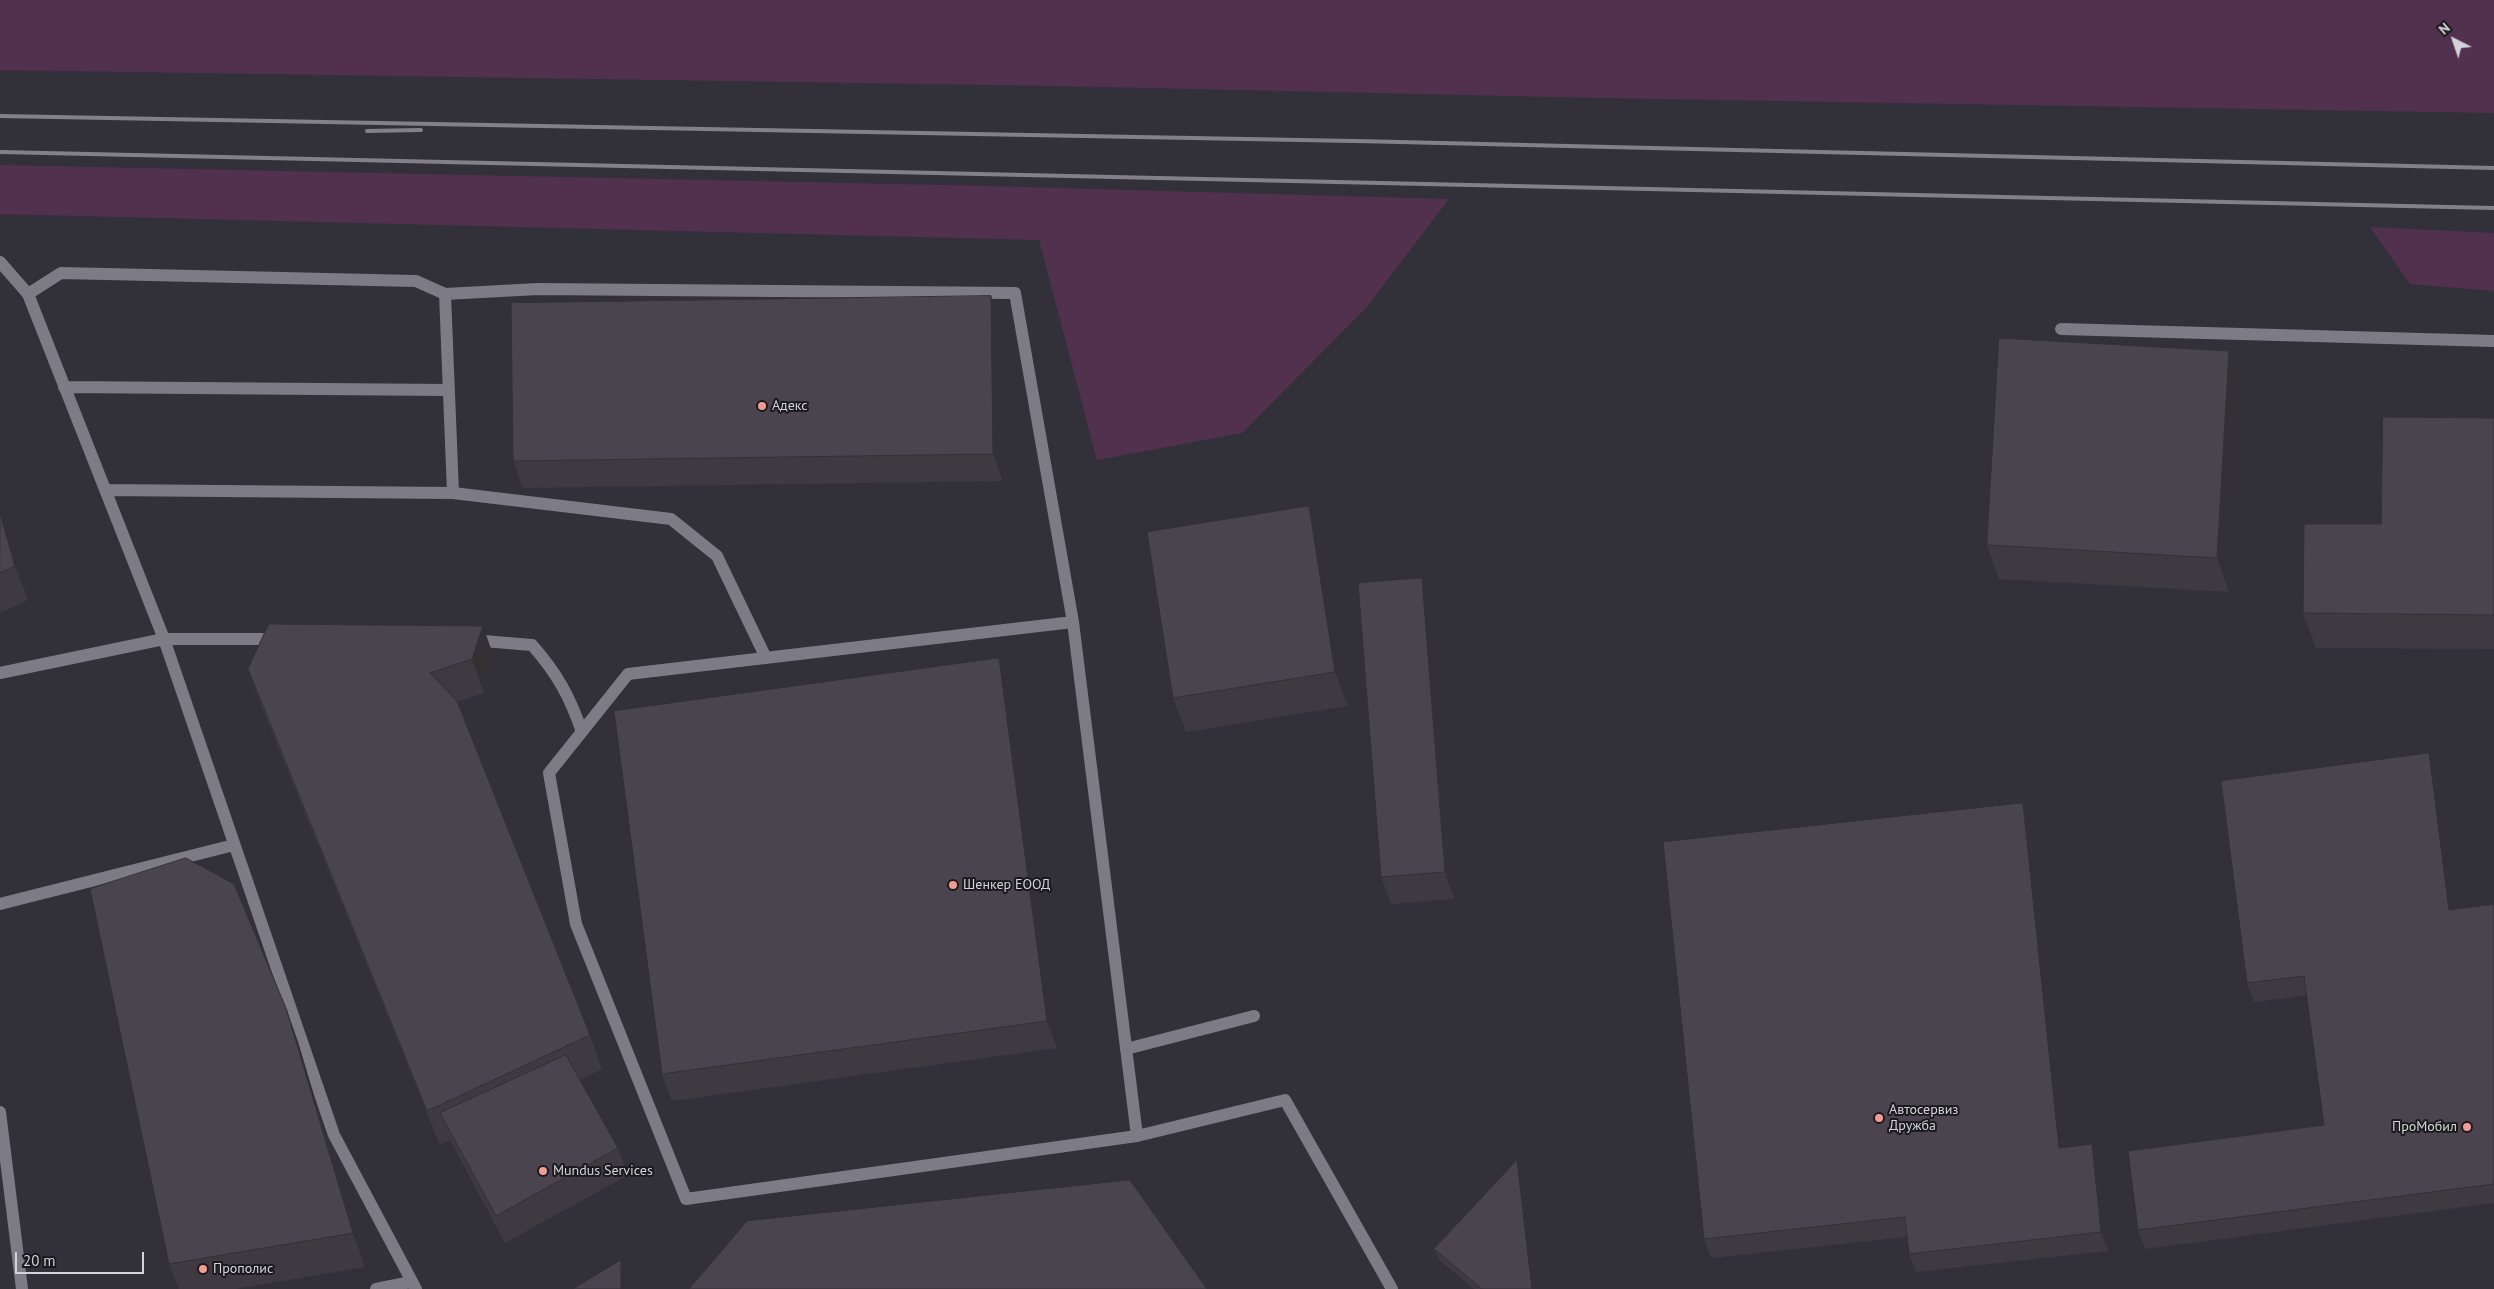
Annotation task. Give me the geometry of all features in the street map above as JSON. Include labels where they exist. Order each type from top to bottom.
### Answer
[{"type":"lane","points":[[0,262],[28,294],[164,638],[334,1135],[413,1285],[376,1289]]},
{"type":"lane","points":[[28,294],[60,273],[416,282],[445,294],[538,288],[1015,293],[1074,622],[1137,1136]]},
{"type":"lane","points":[[445,294],[453,493]]},
{"type":"lane","points":[[2061,329],[2494,341]]},
{"type":"lane","points":[[64,387],[449,390]]},
{"type":"lane","points":[[105,490],[453,493],[671,519],[717,556],[766,658]]},
{"type":"lane","points":[[1074,622],[628,674],[549,773],[576,924],[686,1199],[1137,1136],[1285,1100],[1392,1289]]},
{"type":"lane","points":[[0,674],[164,638],[292,638]]},
{"type":"lane","points":[[459,638],[532,645],[552,668],[571,701],[582,732]]},
{"type":"lane","points":[[0,904],[234,845]]},
{"type":"lane","points":[[1126,1049],[1254,1016]]},
{"type":"lane","points":[[0,1112],[22,1289]]},
{"type":"shaded area","points":[[0,0],[2494,0],[2494,113],[1601,98],[1058,86],[0,70]]},
{"type":"shaded area","points":[[0,165],[988,186],[1449,199],[1366,308],[1242,433],[1097,460],[1039,240],[0,214]]},
{"type":"shaded area","points":[[2370,227],[2494,233],[2494,291],[2410,284]]},
{"type":"building","name":"Адекс","points":[[991,296],[993,454],[513,461],[511,303]]},
{"type":"building","points":[[1999,338],[2229,351],[2217,558],[1987,545]]},
{"type":"building","points":[[2383,417],[2494,418],[2494,615],[2303,613],[2304,524],[2381,524]]},
{"type":"building","points":[[1309,506],[1335,672],[1173,698],[1147,532]]},
{"type":"building","points":[[0,513],[15,566],[0,573]]},
{"type":"building","points":[[1422,578],[1445,872],[1381,877],[1358,583]]},
{"type":"building","points":[[269,624],[483,626],[472,659],[430,673],[457,701],[590,1035],[427,1111],[248,669]]},
{"type":"building","points":[[999,658],[1047,1021],[662,1074],[614,711]]},
{"type":"building","points":[[2429,753],[2449,910],[2494,904],[2494,1184],[2138,1230],[2128,1151],[2324,1125],[2304,976],[2247,983],[2221,781]]},
{"type":"building","points":[[2023,803],[2059,1148],[2092,1144],[2101,1232],[1909,1254],[1905,1217],[1704,1239],[1663,842]]},
{"type":"building","points":[[186,858],[234,884],[286,1008],[353,1233],[169,1264],[90,889]]},
{"type":"building","points":[[566,1055],[618,1148],[496,1216],[440,1113]]},
{"type":"building","points":[[1517,1160],[1532,1289],[1482,1289],[1434,1249]]},
{"type":"building","points":[[1130,1180],[1207,1289],[689,1289],[747,1221]]},
{"type":"building","points":[[621,1260],[621,1289],[573,1289]]},
{"type":"railway","points":[[0,116],[1871,152],[2494,168]]},
{"type":"railway","points":[[367,131],[421,130]]},
{"type":"railway","points":[[0,152],[2494,208]]},
{"type":"place","name":"Адекс","points":[[762,406]]},
{"type":"place","name":"Шенкер ЕООД","points":[[953,885]]},
{"type":"place","name":"Автосервиз Дружба","points":[[1879,1118]]},
{"type":"place","name":"ПроМобил","points":[[2467,1127]]},
{"type":"place","name":"Mundus Services","points":[[543,1171]]},
{"type":"place","name":"Прополис","points":[[203,1269]]}]
